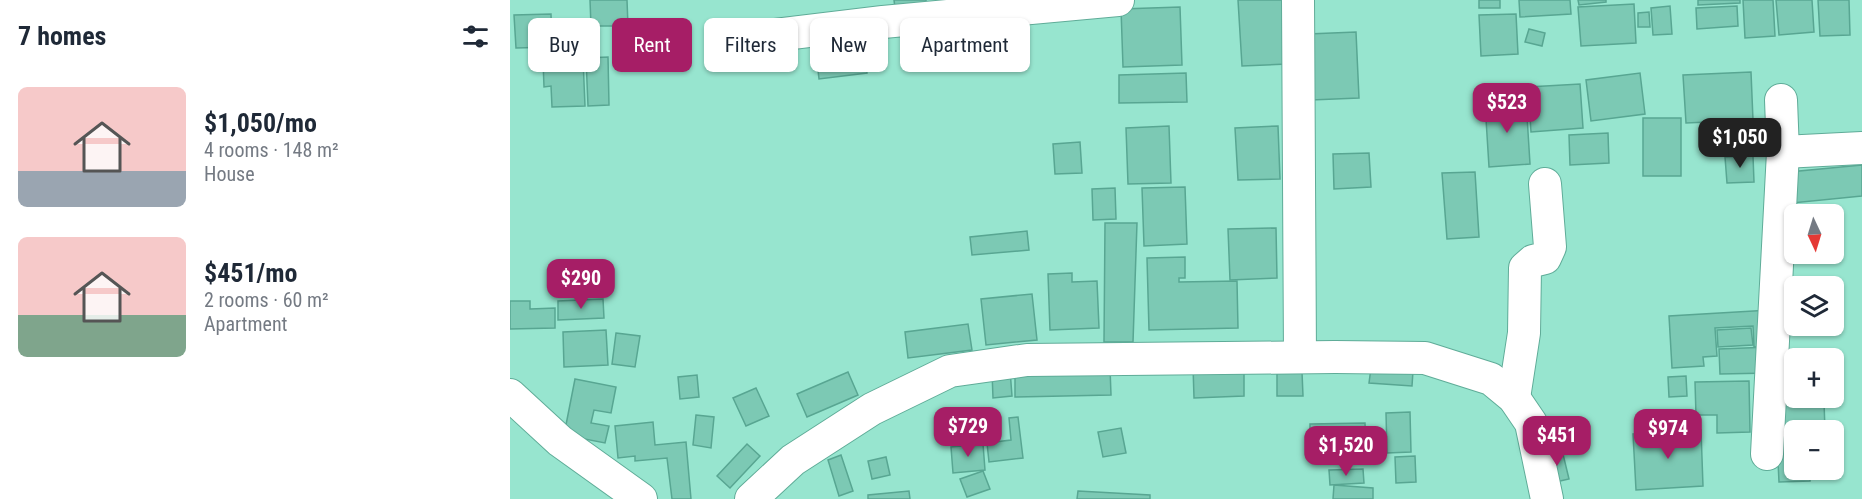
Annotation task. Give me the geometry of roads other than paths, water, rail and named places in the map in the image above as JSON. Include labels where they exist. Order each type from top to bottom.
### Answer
[{"type":"street","points":[[798,32],[883,22],[1110,3],[1118,0]]},
{"type":"street","points":[[1298,0],[1300,357]]},
{"type":"street","points":[[1767,454],[1784,152],[1781,100]]},
{"type":"street","points":[[1784,152],[1862,148]]},
{"type":"street","points":[[1514,399],[1524,333],[1525,268],[1533,261],[1545,258],[1550,247],[1545,184]]},
{"type":"street","points":[[751,499],[793,460],[872,409],[950,371],[1027,360],[1300,357],[1425,358],[1491,379],[1514,399],[1531,423],[1547,499]]},
{"type":"street","points":[[510,395],[561,441],[641,499]]}]
